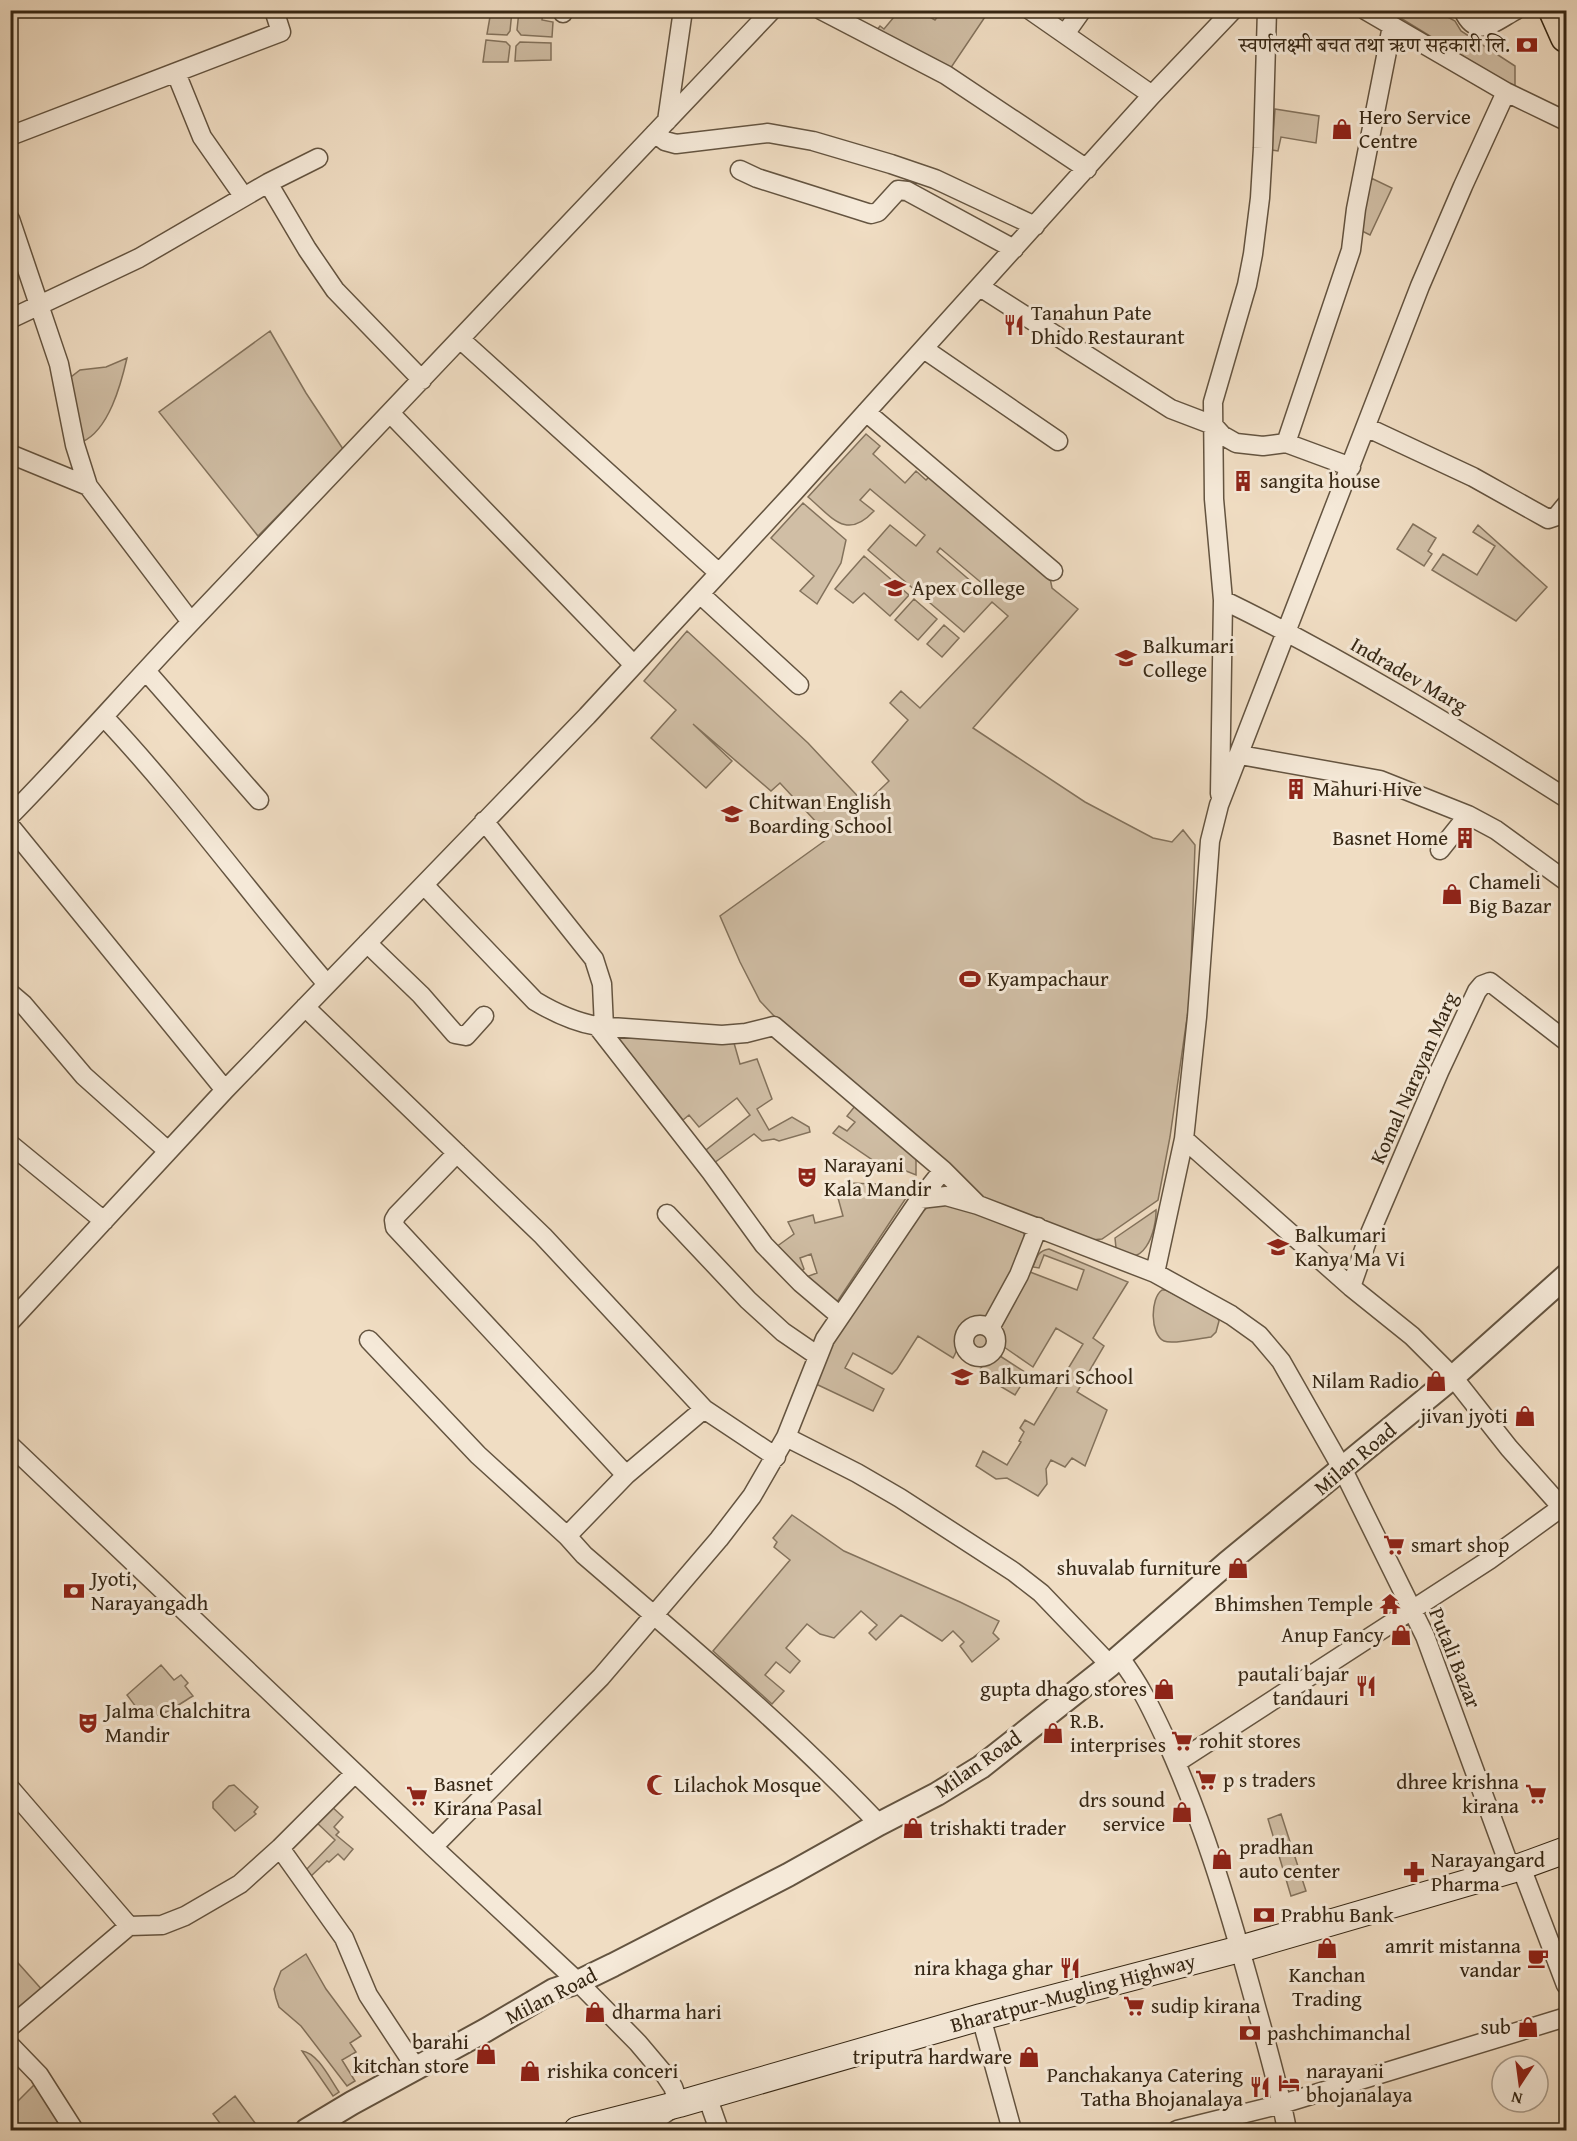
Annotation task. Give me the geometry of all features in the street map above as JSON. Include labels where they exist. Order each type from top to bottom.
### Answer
[{"type":"highway","points":[[1554,10],[1566,36]]},
{"type":"main road","name":"Bharatpur-Mugling Highway","points":[[577,2130],[680,2104],[981,2017],[1240,1949],[1516,1868],[1566,1850]]},
{"type":"street","points":[[10,136],[281,32],[274,10]]},
{"type":"street","points":[[683,10],[661,127],[665,141],[676,144],[768,133],[813,141],[934,179],[1035,226]]},
{"type":"street","points":[[10,816],[772,10]]},
{"type":"street","points":[[820,10],[946,75],[1087,169]]},
{"type":"street","points":[[1030,10],[1152,95]]},
{"type":"street","points":[[1065,34],[1082,10]]},
{"type":"street","points":[[10,1322],[225,1090],[634,665],[924,349],[1152,95],[1233,10]]},
{"type":"street","points":[[1219,805],[1223,600],[1214,499],[1213,402],[1247,285],[1253,254],[1260,198],[1267,10]]},
{"type":"street","points":[[1365,10],[1506,92],[1566,121]]},
{"type":"street","points":[[1462,10],[1468,22],[1481,27],[1516,10]]},
{"type":"street","points":[[1286,443],[1351,250],[1356,208],[1392,26]]},
{"type":"street","points":[[176,73],[202,137],[244,198]]},
{"type":"street","points":[[1155,1273],[1184,1139],[1197,1017],[1210,841],[1219,805],[1420,286],[1462,186],[1506,92]]},
{"type":"street","points":[[10,319],[139,258],[268,183],[318,158]]},
{"type":"street","points":[[740,170],[758,178],[871,214],[878,212],[898,190],[907,190],[1014,249]]},
{"type":"street","points":[[268,183],[307,249],[335,290],[423,380]]},
{"type":"street","points":[[10,219],[59,364],[75,445],[88,486],[191,622]]},
{"type":"street","points":[[980,287],[1171,409],[1213,425],[1222,435],[1236,443],[1263,446],[1286,443],[1351,467]]},
{"type":"street","points":[[460,339],[718,573]]},
{"type":"street","points":[[924,349],[1058,441]]},
{"type":"street","points":[[866,412],[1053,571]]},
{"type":"street","points":[[391,414],[634,665]]},
{"type":"street","points":[[1366,427],[1473,477],[1548,519],[1557,516],[1566,505]]},
{"type":"street","points":[[10,454],[88,486]]},
{"type":"street","points":[[700,594],[799,686]]},
{"type":"street","name":"Indradev Marg","points":[[1223,600],[1287,631],[1460,731],[1566,798]]},
{"type":"street","points":[[146,671],[259,800]]},
{"type":"street","points":[[104,717],[149,765],[327,984]]},
{"type":"street","points":[[1240,754],[1380,780],[1468,815],[1496,830],[1566,881]]},
{"type":"street","points":[[1440,850],[1468,815]]},
{"type":"street","points":[[484,821],[594,959],[602,984],[600,1026],[764,1245],[801,1283],[840,1316]]},
{"type":"street","points":[[10,826],[225,1090]]},
{"type":"street","points":[[424,885],[535,1001],[580,1023],[722,1035],[746,1033],[774,1026],[943,1170],[978,1205]]},
{"type":"street","points":[[367,944],[421,995],[455,1034],[466,1036],[484,1016]]},
{"type":"street","name":"Komal Narayan Marg","points":[[1351,1287],[1368,1238],[1439,1072],[1477,991],[1482,985],[1490,982],[1566,1041]]},
{"type":"street","points":[[10,993],[23,1004],[84,1076],[168,1152]]},
{"type":"street","points":[[305,1008],[543,1236],[704,1409],[776,1457]]},
{"type":"street","points":[[1176,1763],[1564,1509],[1509,1448],[1453,1377],[1412,1336],[1351,1287],[1184,1139]]},
{"type":"street","points":[[10,1144],[104,1221]]},
{"type":"street","points":[[458,1153],[397,1215],[394,1220],[395,1227],[626,1475]]},
{"type":"street","points":[[433,1847],[601,1677],[752,1496],[786,1437],[818,1356],[840,1316],[943,1170]]},
{"type":"street","name":"Putali Bazar","points":[[920,1200],[946,1196],[978,1205],[1155,1273],[1231,1315],[1259,1335],[1281,1361],[1343,1470],[1425,1636],[1516,1868],[1566,1985]]},
{"type":"street","points":[[667,1214],[748,1300],[783,1332],[818,1356]]},
{"type":"street","points":[[990,1328],[1020,1275],[1038,1227]]},
{"type":"street","name":"Milan Road","points":[[307,2130],[554,1990],[578,1982],[788,1875],[937,1794],[981,1767],[1114,1661],[1227,1563],[1343,1470],[1453,1377],[1566,1276]]},
{"type":"street","points":[[369,1340],[478,1455],[567,1536],[584,1555],[736,1685],[830,1773],[879,1824]]},
{"type":"street","points":[[567,1536],[626,1475],[704,1409]]},
{"type":"street","points":[[786,1437],[891,1493],[1014,1572],[1041,1593],[1114,1661],[1129,1670],[1155,1716],[1208,1844],[1240,1949],[1287,2130]]},
{"type":"street","points":[[10,1445],[578,1982],[638,2043],[673,2086],[680,2104],[640,2130]]},
{"type":"street","points":[[10,2027],[129,1926],[162,1925],[185,1916],[240,1884],[280,1848],[355,1773]]},
{"type":"street","points":[[10,1788],[129,1926]]},
{"type":"street","points":[[280,1848],[344,1938],[368,1995],[416,2068]]},
{"type":"street","points":[[981,2017],[1012,2130]]},
{"type":"street","points":[[1177,2130],[1282,2104],[1566,2017]]},
{"type":"street","points":[[10,2045],[39,2075],[74,2130]]},
{"type":"street","points":[[708,2096],[719,2130]]},
{"type":"shaded area","points":[[491,11],[512,11],[510,31],[507,35],[487,34]]},
{"type":"shaded area","points":[[519,11],[543,11],[542,20],[553,22],[552,37],[521,35],[517,30]]},
{"type":"shaded area","points":[[899,11],[919,11],[935,20],[942,11],[989,11],[948,72],[876,31],[880,26],[884,29]]},
{"type":"shaded area","points":[[1389,11],[1437,11],[1455,21],[1461,31],[1515,66],[1515,88]]},
{"type":"shaded area","points":[[486,40],[506,42],[510,46],[508,62],[483,62]]},
{"type":"shaded area","points":[[520,42],[551,43],[551,60],[515,61],[516,46]]},
{"type":"shaded area","points":[[1275,109],[1319,116],[1316,143],[1281,137],[1278,151],[1272,150]]},
{"type":"shaded area","points":[[1371,178],[1392,188],[1370,235],[1362,231],[1363,205]]},
{"type":"shaded area","points":[[270,331],[306,393],[343,449],[258,536],[159,412]]},
{"type":"shaded area","points":[[127,358],[107,417],[91,436],[82,442],[70,383],[71,377],[80,370],[106,367]]},
{"type":"shaded area","name":"Kyampachaur","points":[[866,434],[880,446],[873,454],[905,483],[916,471],[926,480],[932,474],[1049,573],[1052,588],[1078,609],[973,728],[1085,802],[1153,838],[1172,842],[1183,830],[1195,845],[1190,997],[1170,1137],[1158,1200],[1102,1239],[1091,1240],[982,1199],[789,1032],[760,1001],[720,916],[830,837],[780,783],[771,791],[693,724],[732,761],[706,788],[651,738],[676,710],[644,681],[687,631],[808,743],[865,804],[889,781],[872,762],[908,720],[890,703],[901,691],[920,708],[1008,616],[992,602],[964,632],[868,550],[890,525],[916,546],[925,535],[870,489],[860,500],[874,511],[855,524],[840,523],[808,497]],"holes":[[[940,548],[984,585],[980,589],[937,552]]]},
{"type":"shaded area","points":[[803,503],[846,540],[841,563],[817,604],[800,591],[814,576],[771,538]]},
{"type":"shaded area","points":[[1413,524],[1436,538],[1428,551],[1432,554],[1424,566],[1397,549]]},
{"type":"shaded area","points":[[1478,525],[1547,587],[1516,621],[1432,570],[1443,554],[1477,575],[1495,546],[1473,532]]},
{"type":"shaded area","points":[[864,556],[909,595],[890,616],[864,593],[853,603],[835,589]]},
{"type":"shaded area","points":[[914,599],[937,619],[918,640],[895,620]]},
{"type":"shaded area","points":[[944,625],[959,638],[942,657],[927,644]]},
{"type":"shaded area","points":[[612,1031],[734,1043],[740,1064],[757,1059],[772,1099],[757,1109],[769,1130],[792,1117],[809,1127],[810,1132],[779,1141],[774,1139],[762,1141],[754,1134],[714,1163],[706,1150],[750,1115],[737,1098],[699,1127],[689,1115],[683,1120]]},
{"type":"shaded area","points":[[855,1106],[916,1158],[916,1175],[880,1165],[833,1133],[839,1126],[847,1131],[855,1122],[847,1116]]},
{"type":"shaded area","points":[[850,1183],[897,1185],[910,1192],[835,1305],[806,1277],[817,1273],[811,1254],[800,1258],[804,1269],[800,1272],[776,1247],[794,1234],[788,1222],[813,1215],[815,1223],[843,1216],[835,1187]]},
{"type":"shaded area","points":[[954,1204],[1024,1233],[1024,1242],[1016,1264],[986,1319],[969,1321],[962,1331],[953,1358],[918,1336],[892,1374],[853,1353],[845,1368],[884,1389],[873,1411],[816,1384],[825,1354],[918,1216],[929,1206]]},
{"type":"shaded area","points":[[1156,1210],[1151,1238],[1140,1253],[1133,1256],[1125,1255],[1116,1248],[1115,1238]]},
{"type":"shaded area","points":[[1049,1249],[1128,1282],[1093,1338],[1104,1346],[1077,1392],[1107,1410],[1085,1466],[1072,1458],[1065,1467],[1051,1460],[1046,1469],[1047,1484],[1038,1496],[1007,1478],[996,1479],[976,1466],[983,1451],[1007,1465],[1021,1442],[1019,1441],[1024,1432],[1020,1428],[1025,1420],[1034,1425],[1083,1344],[1056,1328],[1033,1367],[1004,1347],[1005,1336],[1000,1327],[1030,1272],[1077,1290],[1084,1270],[1044,1255],[1039,1268],[1033,1267],[1038,1255]]},
{"type":"shaded area","points":[[1162,1290],[1217,1317],[1219,1321],[1216,1332],[1211,1337],[1180,1342],[1164,1341],[1156,1332],[1153,1316],[1155,1300]]},
{"type":"shaded area","points":[[976,1332],[984,1332],[989,1337],[987,1348],[976,1350],[971,1345],[971,1337]]},
{"type":"shaded area","points":[[1000,1356],[1028,1374],[1015,1395],[978,1373],[984,1363]]},
{"type":"shaded area","points":[[792,1515],[844,1551],[999,1621],[993,1633],[999,1639],[972,1662],[960,1646],[964,1642],[953,1631],[942,1641],[901,1615],[876,1640],[869,1633],[877,1625],[861,1611],[834,1638],[820,1634],[807,1624],[786,1648],[800,1661],[790,1673],[776,1662],[765,1675],[784,1691],[772,1704],[713,1651],[790,1560],[774,1547],[777,1542],[773,1538]]},
{"type":"shaded area","points":[[161,1665],[174,1680],[181,1675],[188,1683],[185,1686],[193,1696],[162,1714],[148,1716],[137,1708],[127,1695]]},
{"type":"shaded area","points":[[234,1785],[258,1807],[254,1812],[256,1814],[235,1831],[213,1808],[213,1802],[229,1786]]},
{"type":"shaded area","points":[[330,1805],[343,1817],[334,1827],[339,1832],[336,1835],[353,1849],[344,1860],[338,1854],[329,1862],[327,1861],[309,1878],[304,1872],[335,1840],[315,1821]]},
{"type":"shaded area","points":[[1281,1814],[1306,1891],[1291,1896],[1268,1819]]},
{"type":"shaded area","points":[[10,1954],[44,1992],[10,2020]]},
{"type":"shaded area","points":[[306,1954],[326,1989],[361,2036],[350,2043],[356,2052],[342,2060],[355,2081],[347,2086],[301,2026],[279,2007],[276,1998],[274,1989],[281,1971]]},
{"type":"shaded area","points":[[302,2051],[318,2061],[339,2092],[333,2096]]},
{"type":"shaded area","points":[[36,2083],[68,2130],[11,2130],[11,2108]]},
{"type":"shaded area","points":[[235,2096],[258,2127],[252,2130],[225,2130],[213,2114]]},
{"type":"place","name":"स्वर्णलक्ष्मी बचत तथा ऋण सहकारी लि.","points":[[1527,45]]},
{"type":"place","name":"Hero Service Centre","points":[[1342,129]]},
{"type":"place","name":"Tanahun Pate Dhido Restaurant","points":[[1014,325]]},
{"type":"place","name":"sangita house","points":[[1243,481]]},
{"type":"place","name":"Apex College","points":[[895,588]]},
{"type":"place","name":"Balkumari College","points":[[1126,658]]},
{"type":"place","name":"Mahuri Hive","points":[[1296,789]]},
{"type":"place","name":"Chitwan English Boarding School","points":[[732,814]]},
{"type":"place","name":"Basnet Home","points":[[1465,838]]},
{"type":"place","name":"Chameli Big Bazar","points":[[1452,894]]},
{"type":"place","name":"Kyampachaur","points":[[970,979]]},
{"type":"place","name":"Narayani Kala Mandir","points":[[807,1177]]},
{"type":"place","name":"Balkumari Kanya Ma Vi","points":[[1278,1247]]},
{"type":"place","name":"Balkumari School","points":[[962,1377]]},
{"type":"place","name":"Nilam Radio","points":[[1436,1381]]},
{"type":"place","name":"jivan jyoti","points":[[1525,1416]]},
{"type":"place","name":"smart shop","points":[[1394,1545]]},
{"type":"place","name":"shuvalab furniture","points":[[1238,1568]]},
{"type":"place","name":"Jyoti, Narayangadh","points":[[74,1591]]},
{"type":"place","name":"Bhimshen Temple","points":[[1390,1604]]},
{"type":"place","name":"Anup Fancy","points":[[1401,1635]]},
{"type":"place","name":"pautali bajar tandauri","points":[[1366,1686]]},
{"type":"place","name":"gupta dhago stores","points":[[1164,1689]]},
{"type":"place","name":"Jalma Chalchitra Mandir","points":[[88,1723]]},
{"type":"place","name":"R.B. interprises","points":[[1053,1733]]},
{"type":"place","name":"rohit stores","points":[[1182,1741]]},
{"type":"place","name":"p s traders","points":[[1206,1780]]},
{"type":"place","name":"Lilachok Mosque","points":[[657,1785]]},
{"type":"place","name":"dhree krishna kirana","points":[[1536,1794]]},
{"type":"place","name":"Basnet Kirana Pasal","points":[[417,1796]]},
{"type":"place","name":"drs sound service","points":[[1182,1812]]},
{"type":"place","name":"trishakti trader","points":[[913,1828]]},
{"type":"place","name":"pradhan auto center","points":[[1222,1859]]},
{"type":"place","name":"Narayangard Pharma","points":[[1414,1872]]},
{"type":"place","name":"Prabhu Bank","points":[[1264,1915]]},
{"type":"place","name":"Kanchan Trading","points":[[1327,1948]]},
{"type":"place","name":"amrit mistanna vandar","points":[[1538,1958]]},
{"type":"place","name":"nira khaga ghar","points":[[1070,1968]]},
{"type":"place","name":"sudip kirana","points":[[1134,2006]]},
{"type":"place","name":"dharma hari","points":[[595,2012]]},
{"type":"place","name":"sub","points":[[1528,2027]]},
{"type":"place","name":"pashchimanchal","points":[[1250,2033]]},
{"type":"place","name":"barahi kitchan store","points":[[486,2054]]},
{"type":"place","name":"triputra hardware","points":[[1029,2057]]},
{"type":"place","name":"rishika conceri","points":[[530,2071]]},
{"type":"place","name":"narayani bhojanalaya","points":[[1289,2083]]},
{"type":"place","name":"Panchakanya Catering Tatha Bhojanalaya","points":[[1260,2087]]}]
